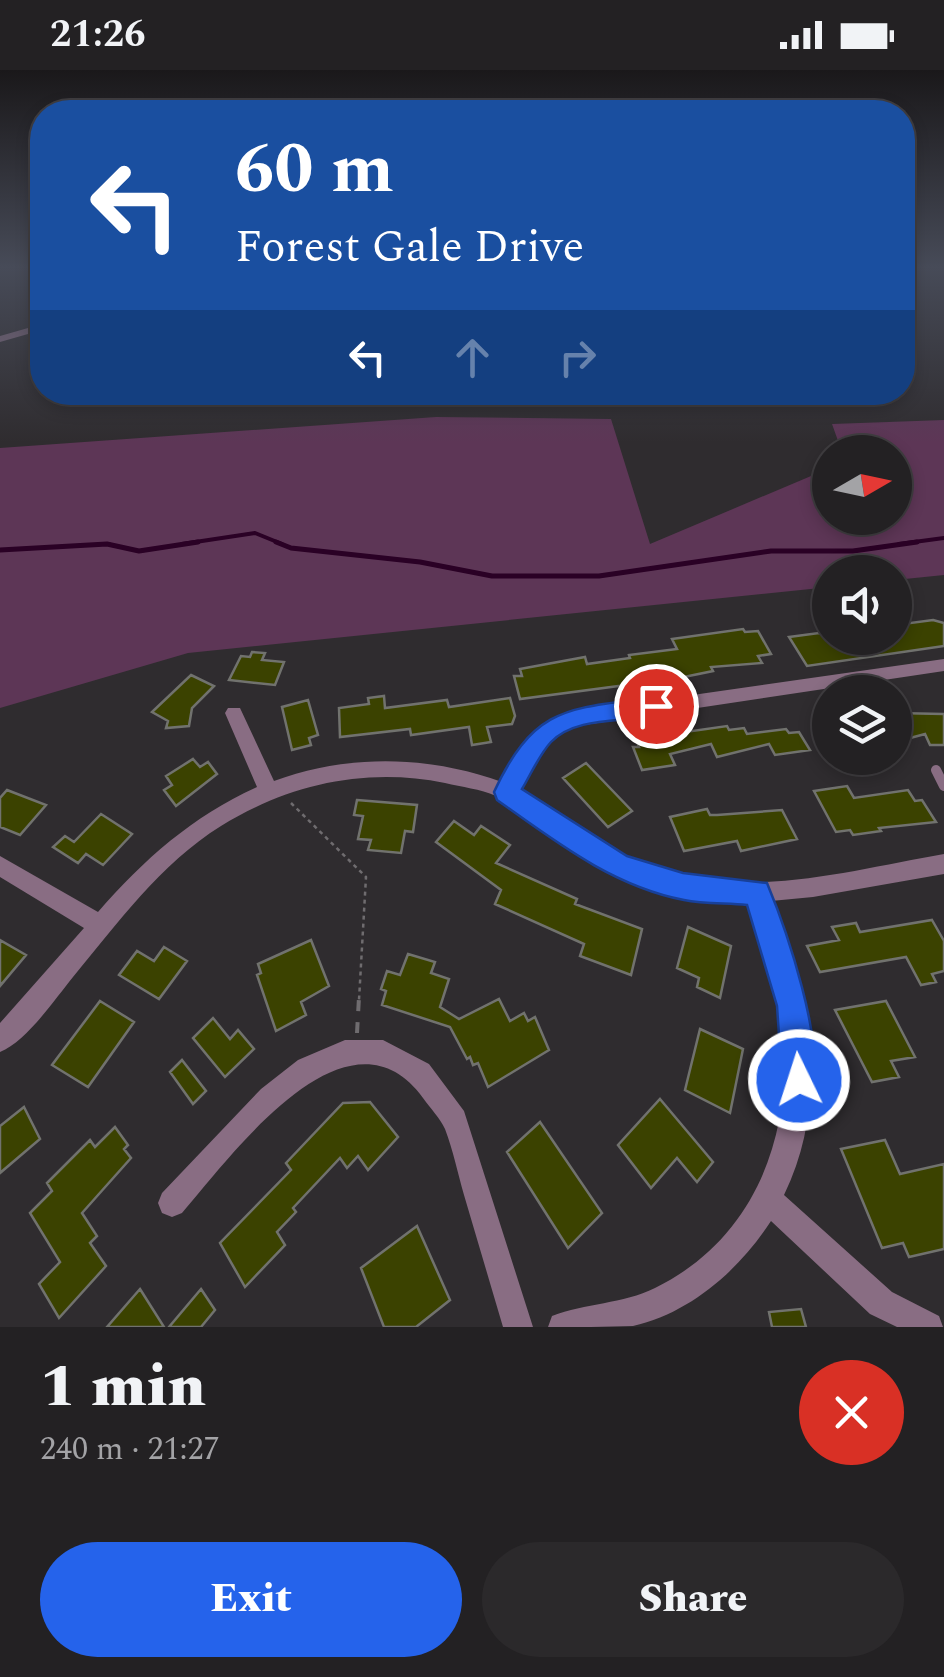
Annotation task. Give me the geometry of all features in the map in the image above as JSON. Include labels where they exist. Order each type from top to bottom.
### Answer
[{"type":"street","points":[[0,339],[30,328]]},
{"type":"street","points":[[506,792],[541,737],[568,720],[944,665]]},
{"type":"street","points":[[234,713],[273,788]]},
{"type":"street","points":[[0,1040],[40,1003],[146,877],[199,829],[273,788],[345,769],[398,767],[446,774],[506,792],[577,842],[621,866],[683,886],[757,892],[944,864]]},
{"type":"street","points":[[0,866],[102,926]]},
{"type":"street","points":[[564,1327],[638,1310],[668,1298],[736,1248],[770,1201],[796,1118],[798,1043],[792,1006],[757,892]]},
{"type":"street","points":[[172,1203],[252,1114],[290,1080],[319,1060],[356,1050],[377,1050],[414,1068],[444,1099],[455,1120],[518,1327]]},
{"type":"street","points":[[770,1201],[880,1302],[928,1327]]},
{"type":"lane","points":[[936,770],[944,786]]},
{"type":"path","points":[[273,788],[366,878],[356,1050]]},
{"type":"shaded area","points":[[436,417],[611,419],[650,544],[812,476],[812,535],[912,535],[912,435],[836,435],[832,424],[944,420],[944,575],[912,578],[912,555],[812,555],[812,589],[188,653],[0,708],[0,448]]},
{"type":"building","points":[[912,623],[944,623],[944,646],[912,651]]},
{"type":"building","points":[[743,629],[758,631],[771,654],[758,656],[762,663],[711,667],[713,671],[679,678],[520,699],[514,676],[522,676],[520,669],[585,657],[587,664],[677,649],[672,639]]},
{"type":"building","points":[[812,634],[812,655],[882,655],[807,666],[789,637]]},
{"type":"building","points":[[252,652],[265,653],[262,660],[284,662],[275,685],[229,680],[241,656],[250,657]]},
{"type":"building","points":[[191,675],[214,686],[192,708],[189,726],[166,728],[168,721],[152,712]]},
{"type":"building","points":[[384,696],[385,708],[447,700],[449,707],[510,698],[515,716],[512,724],[487,727],[491,742],[472,745],[469,727],[411,735],[410,729],[340,737],[339,708],[369,704],[368,698]]},
{"type":"building","points":[[308,700],[318,735],[309,738],[311,745],[292,750],[282,707]]},
{"type":"building","points":[[912,713],[944,714],[944,745],[930,745],[925,734],[912,737]]},
{"type":"building","points":[[727,726],[729,730],[744,728],[747,734],[786,729],[789,733],[799,732],[810,750],[775,755],[769,744],[717,757],[711,744],[670,754],[675,765],[642,770],[633,747],[639,747],[636,739]]},
{"type":"building","points":[[193,759],[200,767],[208,762],[217,774],[176,806],[164,790],[172,785],[166,776]]},
{"type":"building","points":[[586,763],[632,811],[608,827],[563,778]]},
{"type":"building","points":[[847,786],[854,798],[908,790],[915,801],[922,800],[936,822],[853,835],[850,830],[836,832],[814,791]]},
{"type":"building","points":[[7,790],[46,805],[20,835],[0,827],[0,798]]},
{"type":"building","points":[[357,800],[417,805],[413,832],[405,831],[401,853],[368,850],[371,840],[358,839],[363,816],[354,815]]},
{"type":"building","points":[[707,809],[710,815],[782,810],[797,839],[741,851],[737,841],[684,851],[670,817]]},
{"type":"building","points":[[101,814],[132,834],[103,865],[86,854],[78,863],[53,847],[65,836],[74,842]]},
{"type":"building","points":[[454,821],[474,835],[481,826],[510,845],[496,863],[577,899],[575,904],[642,929],[631,975],[580,956],[584,944],[495,904],[501,890],[436,842]]},
{"type":"building","points":[[932,920],[944,941],[944,971],[932,974],[936,982],[921,985],[906,957],[820,972],[807,946],[839,940],[832,927],[856,923],[860,932]]},
{"type":"building","points":[[688,927],[731,946],[720,998],[697,987],[699,978],[677,968]]},
{"type":"building","points":[[0,940],[26,955],[0,986]]},
{"type":"building","points":[[311,940],[329,986],[301,1002],[306,1015],[276,1031],[257,975],[261,973],[258,964]]},
{"type":"building","points":[[164,947],[187,961],[159,999],[119,975],[137,951],[154,961]]},
{"type":"building","points":[[408,954],[435,962],[431,973],[449,979],[440,1007],[459,1019],[499,999],[510,1021],[524,1013],[528,1021],[535,1017],[549,1050],[488,1087],[478,1063],[473,1065],[470,1057],[467,1059],[450,1027],[382,1005],[386,991],[381,989],[387,971],[400,975]]},
{"type":"building","points":[[100,1001],[134,1022],[88,1087],[52,1065]]},
{"type":"building","points":[[886,1001],[915,1057],[891,1061],[899,1077],[872,1082],[835,1010]]},
{"type":"building","points":[[213,1018],[230,1039],[238,1030],[254,1049],[225,1077],[193,1038]]},
{"type":"building","points":[[700,1029],[743,1049],[730,1113],[685,1090]]},
{"type":"building","points":[[182,1060],[206,1091],[193,1104],[170,1072]]},
{"type":"building","points":[[660,1099],[713,1162],[697,1182],[677,1158],[651,1188],[618,1145]]},
{"type":"building","points":[[370,1102],[398,1137],[368,1170],[358,1156],[347,1168],[340,1158],[293,1208],[296,1212],[277,1232],[285,1245],[245,1287],[220,1243],[291,1170],[286,1163],[343,1103]]},
{"type":"building","points":[[24,1107],[40,1139],[0,1173],[0,1126]]},
{"type":"building","points":[[540,1122],[602,1213],[568,1248],[507,1152]]},
{"type":"building","points":[[115,1127],[128,1145],[124,1149],[131,1158],[82,1213],[97,1236],[90,1243],[106,1266],[59,1318],[39,1284],[60,1262],[30,1213],[52,1191],[47,1183],[90,1140],[95,1147]]},
{"type":"building","points":[[885,1140],[900,1174],[944,1164],[944,1249],[909,1257],[903,1243],[882,1248],[841,1149]]},
{"type":"building","points":[[417,1226],[450,1300],[416,1327],[384,1327],[361,1268]]},
{"type":"building","points":[[140,1289],[164,1327],[107,1327]]},
{"type":"building","points":[[201,1289],[215,1310],[201,1327],[169,1327]]},
{"type":"building","points":[[801,1309],[806,1327],[772,1327],[769,1312]]},
{"type":"waterway","points":[[182,544],[255,533],[282,544]]},
{"type":"waterway","points":[[899,544],[944,538]]},
{"type":"waterway","points":[[107,544],[139,551],[198,542]]},
{"type":"waterway","points":[[276,542],[291,548],[420,562],[492,576],[599,576],[771,551],[853,551],[917,542]]},
{"type":"waterway","points":[[100,544],[107,544]]},
{"type":"waterway","points":[[0,550],[107,544]]},
{"type":"route","points":[[656,706],[584,716],[553,727],[541,737],[506,792],[587,848],[621,866],[683,886],[757,892],[792,1006],[799,1080]]}]
